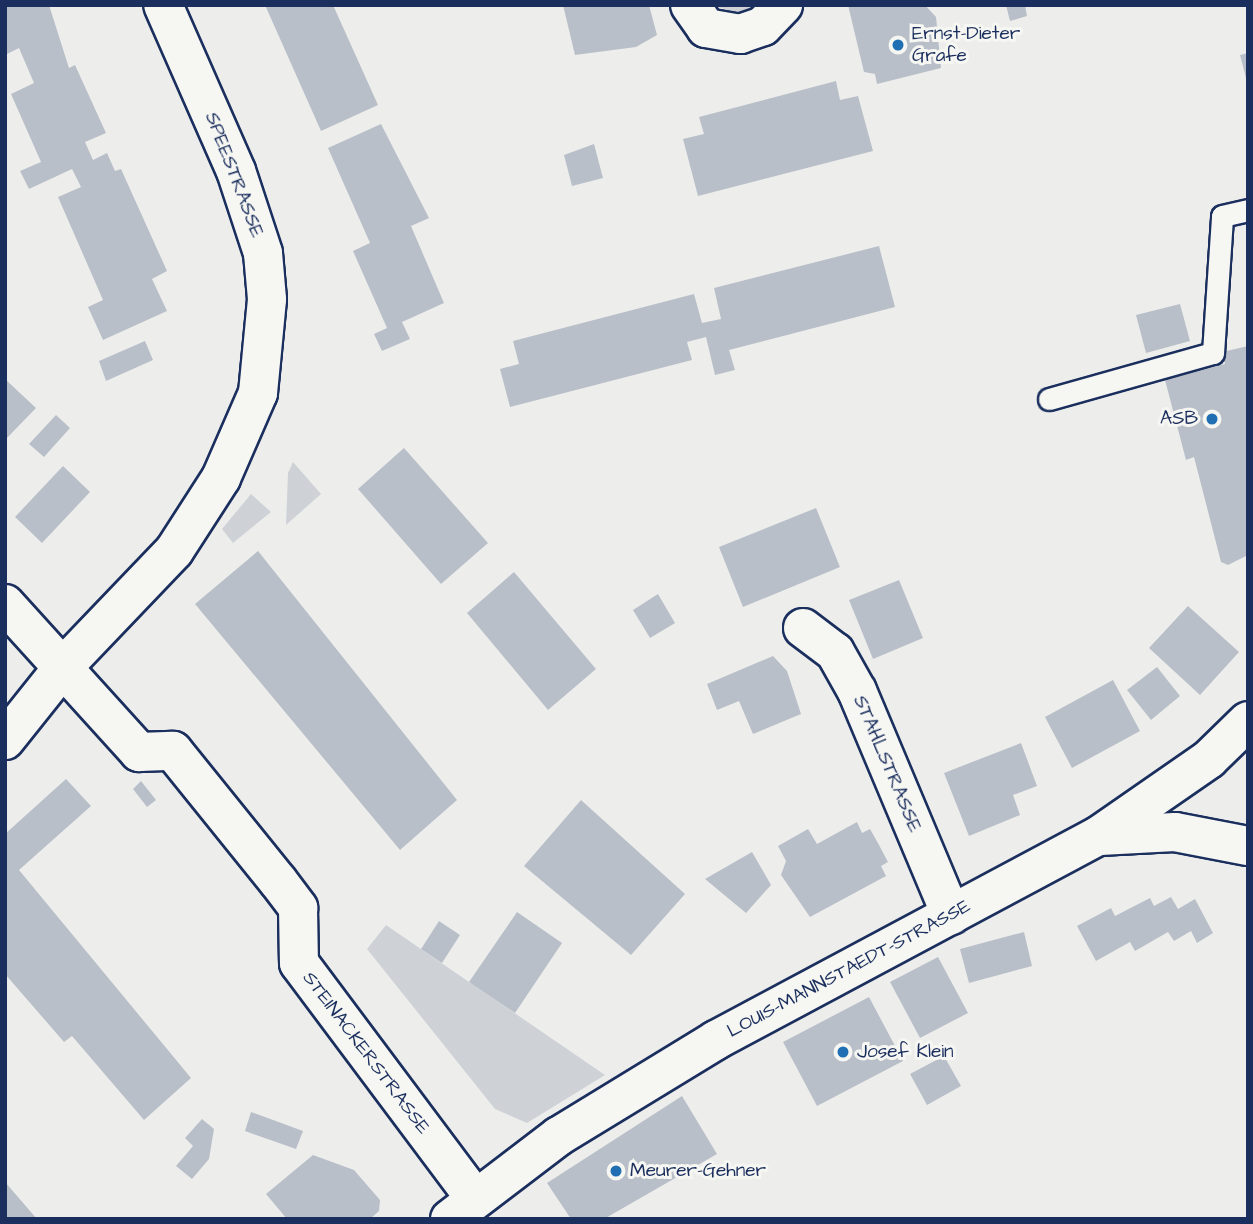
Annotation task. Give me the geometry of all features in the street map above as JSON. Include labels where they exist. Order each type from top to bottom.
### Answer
[{"type":"street","name":"SPEESTRASSE","points":[[5,740],[64,666],[189,530],[249,420],[261,373],[267,299],[254,216],[163,5]]},
{"type":"street","points":[[690,5],[706,28],[740,34],[763,26],[783,5]]},
{"type":"street","name":"STEINACKERSTRASSE","points":[[5,604],[64,666],[139,752],[173,751],[285,890],[298,908],[299,963],[462,1209]]},
{"type":"street","name":"STAHLSTRASSE","points":[[803,628],[835,652],[857,691],[951,915]]},
{"type":"street","name":"LOUIS-MANNSTAEDT-STRASSE","points":[[462,1209],[614,1100],[770,1008],[1098,836],[1209,759],[1248,721]]},
{"type":"street","points":[[1098,836],[1175,832],[1248,846]]},
{"type":"lane","points":[[1049,399],[1213,352],[1222,216],[1248,210]]},
{"type":"shaded area","points":[[712,5],[757,5],[741,14]]},
{"type":"shaded area","points":[[293,462],[321,494],[286,525],[288,473]]},
{"type":"shaded area","points":[[251,494],[271,512],[233,543],[222,529]]},
{"type":"shaded area","points":[[386,925],[605,1075],[527,1123],[495,1109],[367,949]]},
{"type":"building","points":[[5,5],[49,5],[69,68],[75,65],[106,133],[85,142],[93,160],[107,153],[115,171],[121,169],[167,271],[152,279],[167,311],[103,340],[88,307],[103,300],[58,197],[81,187],[72,169],[29,189],[20,171],[41,162],[11,94],[34,83],[19,48],[5,55]]},
{"type":"building","points":[[265,5],[333,5],[378,105],[321,131]]},
{"type":"building","points":[[563,5],[649,5],[657,35],[636,47],[575,55]]},
{"type":"building","name":"Ernst-Dieter Grafe","points":[[848,5],[925,5],[936,17],[941,68],[877,84],[875,74],[864,72]]},
{"type":"building","points":[[1006,5],[1025,5],[1027,16],[1010,21]]},
{"type":"building","points":[[1248,53],[1248,82],[1247,82],[1240,55]]},
{"type":"building","points":[[836,81],[840,100],[858,96],[873,151],[698,196],[683,139],[704,134],[699,117]]},
{"type":"building","points":[[381,124],[429,218],[411,226],[444,303],[402,322],[410,339],[382,351],[374,334],[387,328],[353,251],[370,243],[328,148]]},
{"type":"building","points":[[594,144],[603,178],[572,186],[564,155]]},
{"type":"building","points":[[879,246],[895,307],[729,350],[735,370],[715,375],[706,337],[687,342],[692,360],[510,407],[500,369],[519,364],[513,341],[694,294],[702,323],[721,319],[714,288]]},
{"type":"building","points":[[1180,304],[1190,341],[1146,353],[1136,315]]},
{"type":"building","points":[[145,341],[153,360],[106,381],[99,361]]},
{"type":"building","name":"ASB","points":[[1248,346],[1248,555],[1228,565],[1221,562],[1194,457],[1186,460],[1165,380],[1225,364],[1222,352]]},
{"type":"building","points":[[5,379],[36,408],[5,440]]},
{"type":"building","points":[[56,415],[70,428],[44,457],[29,444]]},
{"type":"building","points":[[404,448],[488,543],[441,584],[358,489]]},
{"type":"building","points":[[63,466],[90,492],[42,543],[15,517]]},
{"type":"building","points":[[816,508],[840,567],[743,607],[719,547]]},
{"type":"building","points":[[258,551],[457,800],[400,850],[195,604]]},
{"type":"building","points":[[514,572],[596,669],[548,710],[467,613]]},
{"type":"building","points":[[899,580],[923,638],[873,659],[849,600]]},
{"type":"building","points":[[658,594],[675,623],[650,638],[633,610]]},
{"type":"building","points":[[1188,606],[1239,652],[1200,695],[1149,648]]},
{"type":"building","points":[[773,656],[787,671],[801,714],[753,734],[739,701],[717,710],[707,684]]},
{"type":"building","points":[[1157,667],[1180,696],[1151,720],[1127,690]]},
{"type":"building","points":[[1113,680],[1140,731],[1072,768],[1045,717]]},
{"type":"building","points":[[1021,743],[1037,786],[1013,795],[1020,815],[969,836],[944,773]]},
{"type":"building","points":[[66,779],[91,806],[19,870],[191,1078],[144,1120],[72,1036],[64,1042],[5,974],[5,834]]},
{"type":"building","points":[[141,781],[156,800],[147,807],[133,789]]},
{"type":"building","points":[[581,800],[685,894],[631,955],[524,866]]},
{"type":"building","points":[[857,822],[862,833],[870,829],[879,845],[888,862],[881,866],[886,876],[810,917],[781,875],[786,861],[778,846],[808,829],[817,844]]},
{"type":"building","points":[[752,852],[771,885],[746,913],[705,879]]},
{"type":"building","points":[[1171,897],[1178,909],[1195,899],[1213,933],[1197,943],[1191,931],[1174,941],[1168,932],[1135,951],[1130,942],[1096,961],[1077,926],[1111,908],[1115,916],[1150,898],[1154,906]]},
{"type":"building","points":[[517,912],[562,943],[515,1013],[469,982]]},
{"type":"building","points":[[439,921],[460,935],[442,963],[421,949]]},
{"type":"building","points":[[1024,932],[1032,966],[969,983],[960,949]]},
{"type":"building","points":[[938,957],[968,1013],[920,1038],[890,982]]},
{"type":"building","name":"Josef Klein","points":[[869,997],[903,1061],[817,1106],[783,1042]]},
{"type":"building","points":[[944,1056],[961,1086],[927,1105],[910,1074]]},
{"type":"building","name":"Meurer-Gehner","points":[[682,1096],[717,1154],[604,1219],[571,1219],[547,1183]]},
{"type":"building","points":[[251,1112],[303,1131],[296,1149],[245,1131]]},
{"type":"building","points":[[202,1119],[214,1129],[209,1159],[192,1179],[176,1166],[193,1146],[185,1138]]},
{"type":"building","points":[[313,1155],[354,1170],[380,1200],[379,1211],[370,1219],[287,1219],[266,1194]]},
{"type":"building","points":[[5,1182],[37,1219],[5,1219]]},
{"type":"place","name":"Ernst-Dieter Grafe","points":[[898,45]]},
{"type":"place","name":"ASB","points":[[1212,419]]},
{"type":"place","name":"Josef Klein","points":[[843,1052]]},
{"type":"place","name":"Meurer-Gehner","points":[[616,1171]]}]
